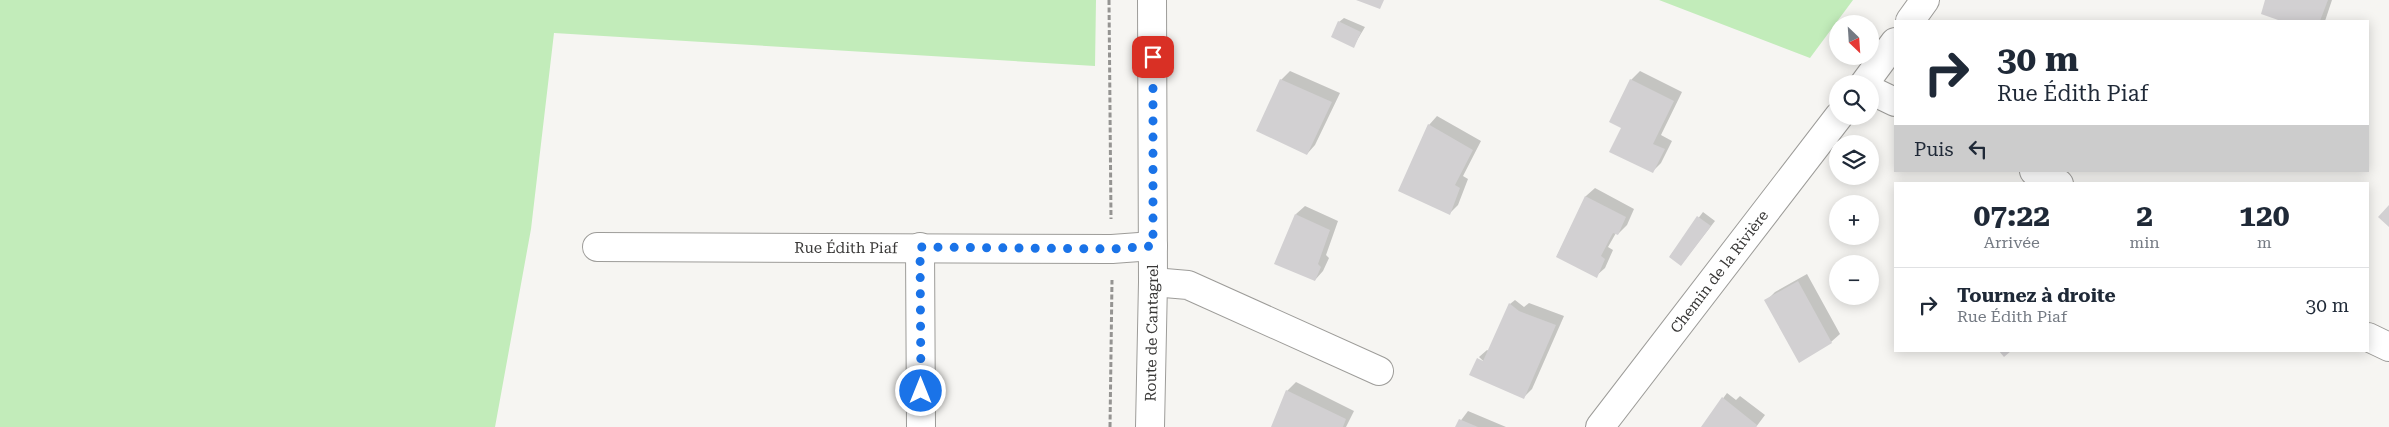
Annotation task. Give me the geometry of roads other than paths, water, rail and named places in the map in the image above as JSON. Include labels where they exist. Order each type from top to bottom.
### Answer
[{"type":"street","name":"Route de Cantagrel","points":[[1150,427],[1153,282],[1152,0]]},
{"type":"street","points":[[1911,20],[1925,0]]},
{"type":"street","points":[[1871,75],[1894,43]]},
{"type":"street","points":[[1879,94],[1894,102]]},
{"type":"street","name":"Chemin de la Rivière","points":[[1600,427],[1832,125]]},
{"type":"street","points":[[2036,172],[2055,182]]},
{"type":"street","name":"Rue Édith Piaf","points":[[597,247],[1112,249],[1153,246]]},
{"type":"street","points":[[920,247],[921,427]]},
{"type":"street","points":[[1153,282],[1188,285],[1380,371]]},
{"type":"street","points":[[2369,337],[2389,347]]}]
